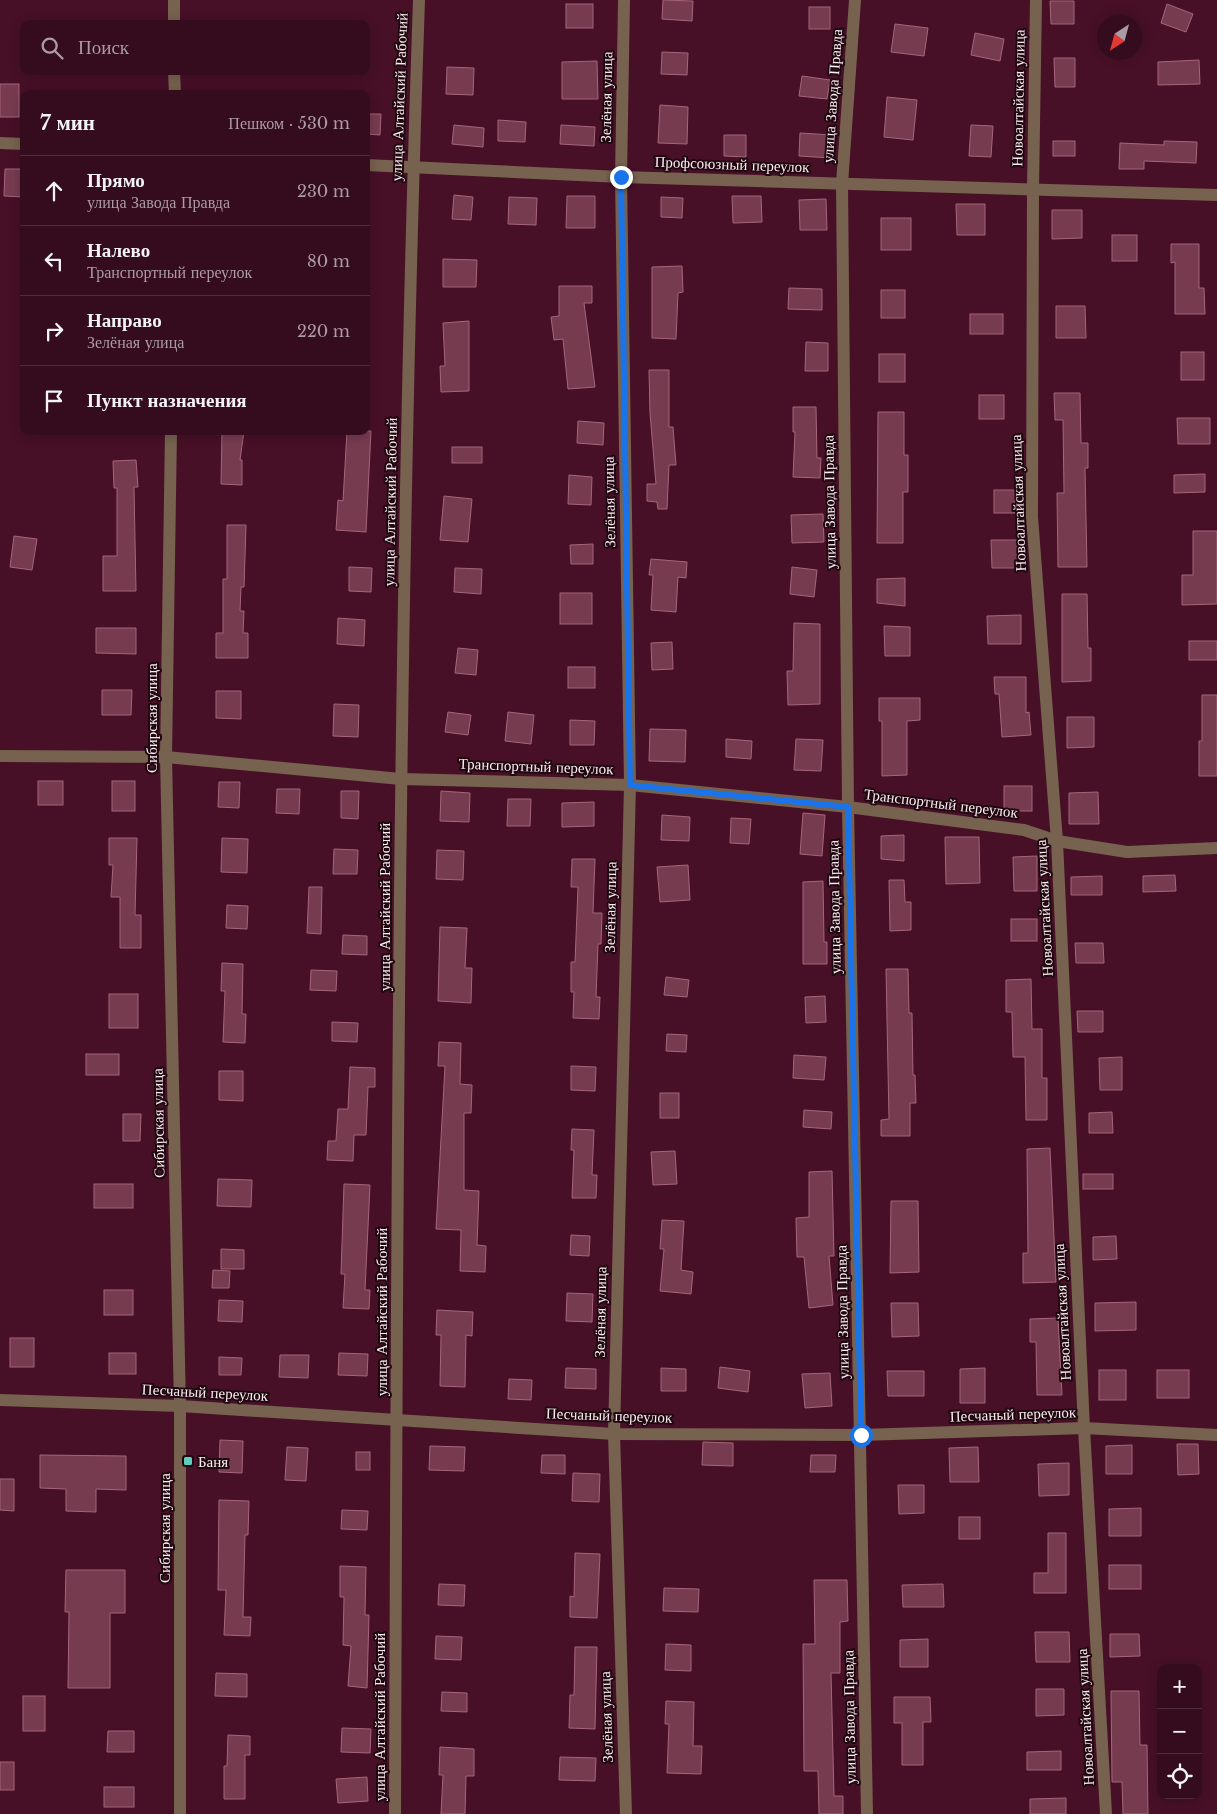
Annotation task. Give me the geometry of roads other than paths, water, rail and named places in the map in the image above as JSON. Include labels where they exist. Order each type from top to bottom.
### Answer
[{"type":"street","points":[[174,0],[174,20]]},
{"type":"street","name":"улица Алтайский Рабочий","points":[[395,1814],[401,779],[413,168],[419,0]]},
{"type":"street","name":"Зелёная улица","points":[[624,0],[621,177],[630,785],[614,1434],[626,1814]]},
{"type":"street","name":"улица Завода Правда","points":[[855,0],[842,184],[848,807],[867,1814]]},
{"type":"street","name":"Новоалтайская улица","points":[[1036,0],[1032,189],[1032,517],[1057,842],[1084,1428],[1106,1814]]},
{"type":"street","points":[[174,75],[174,90]]},
{"type":"street","points":[[0,143],[20,144]]},
{"type":"street","name":"Профсоюзный переулок","points":[[370,165],[621,177],[1217,195]]},
{"type":"street","name":"Сибирская улица","points":[[171,435],[166,757],[180,1406],[180,1814]]},
{"type":"street","name":"Транспортный переулок","points":[[0,756],[166,757],[401,779],[630,785],[848,807],[1024,830],[1057,842],[1127,852],[1217,848]]},
{"type":"street","name":"Песчаный переулок","points":[[0,1400],[180,1406],[614,1434],[861,1435],[1084,1428],[1217,1435]]},
{"type":"place","name":"Баня","points":[[188,1461]]}]
